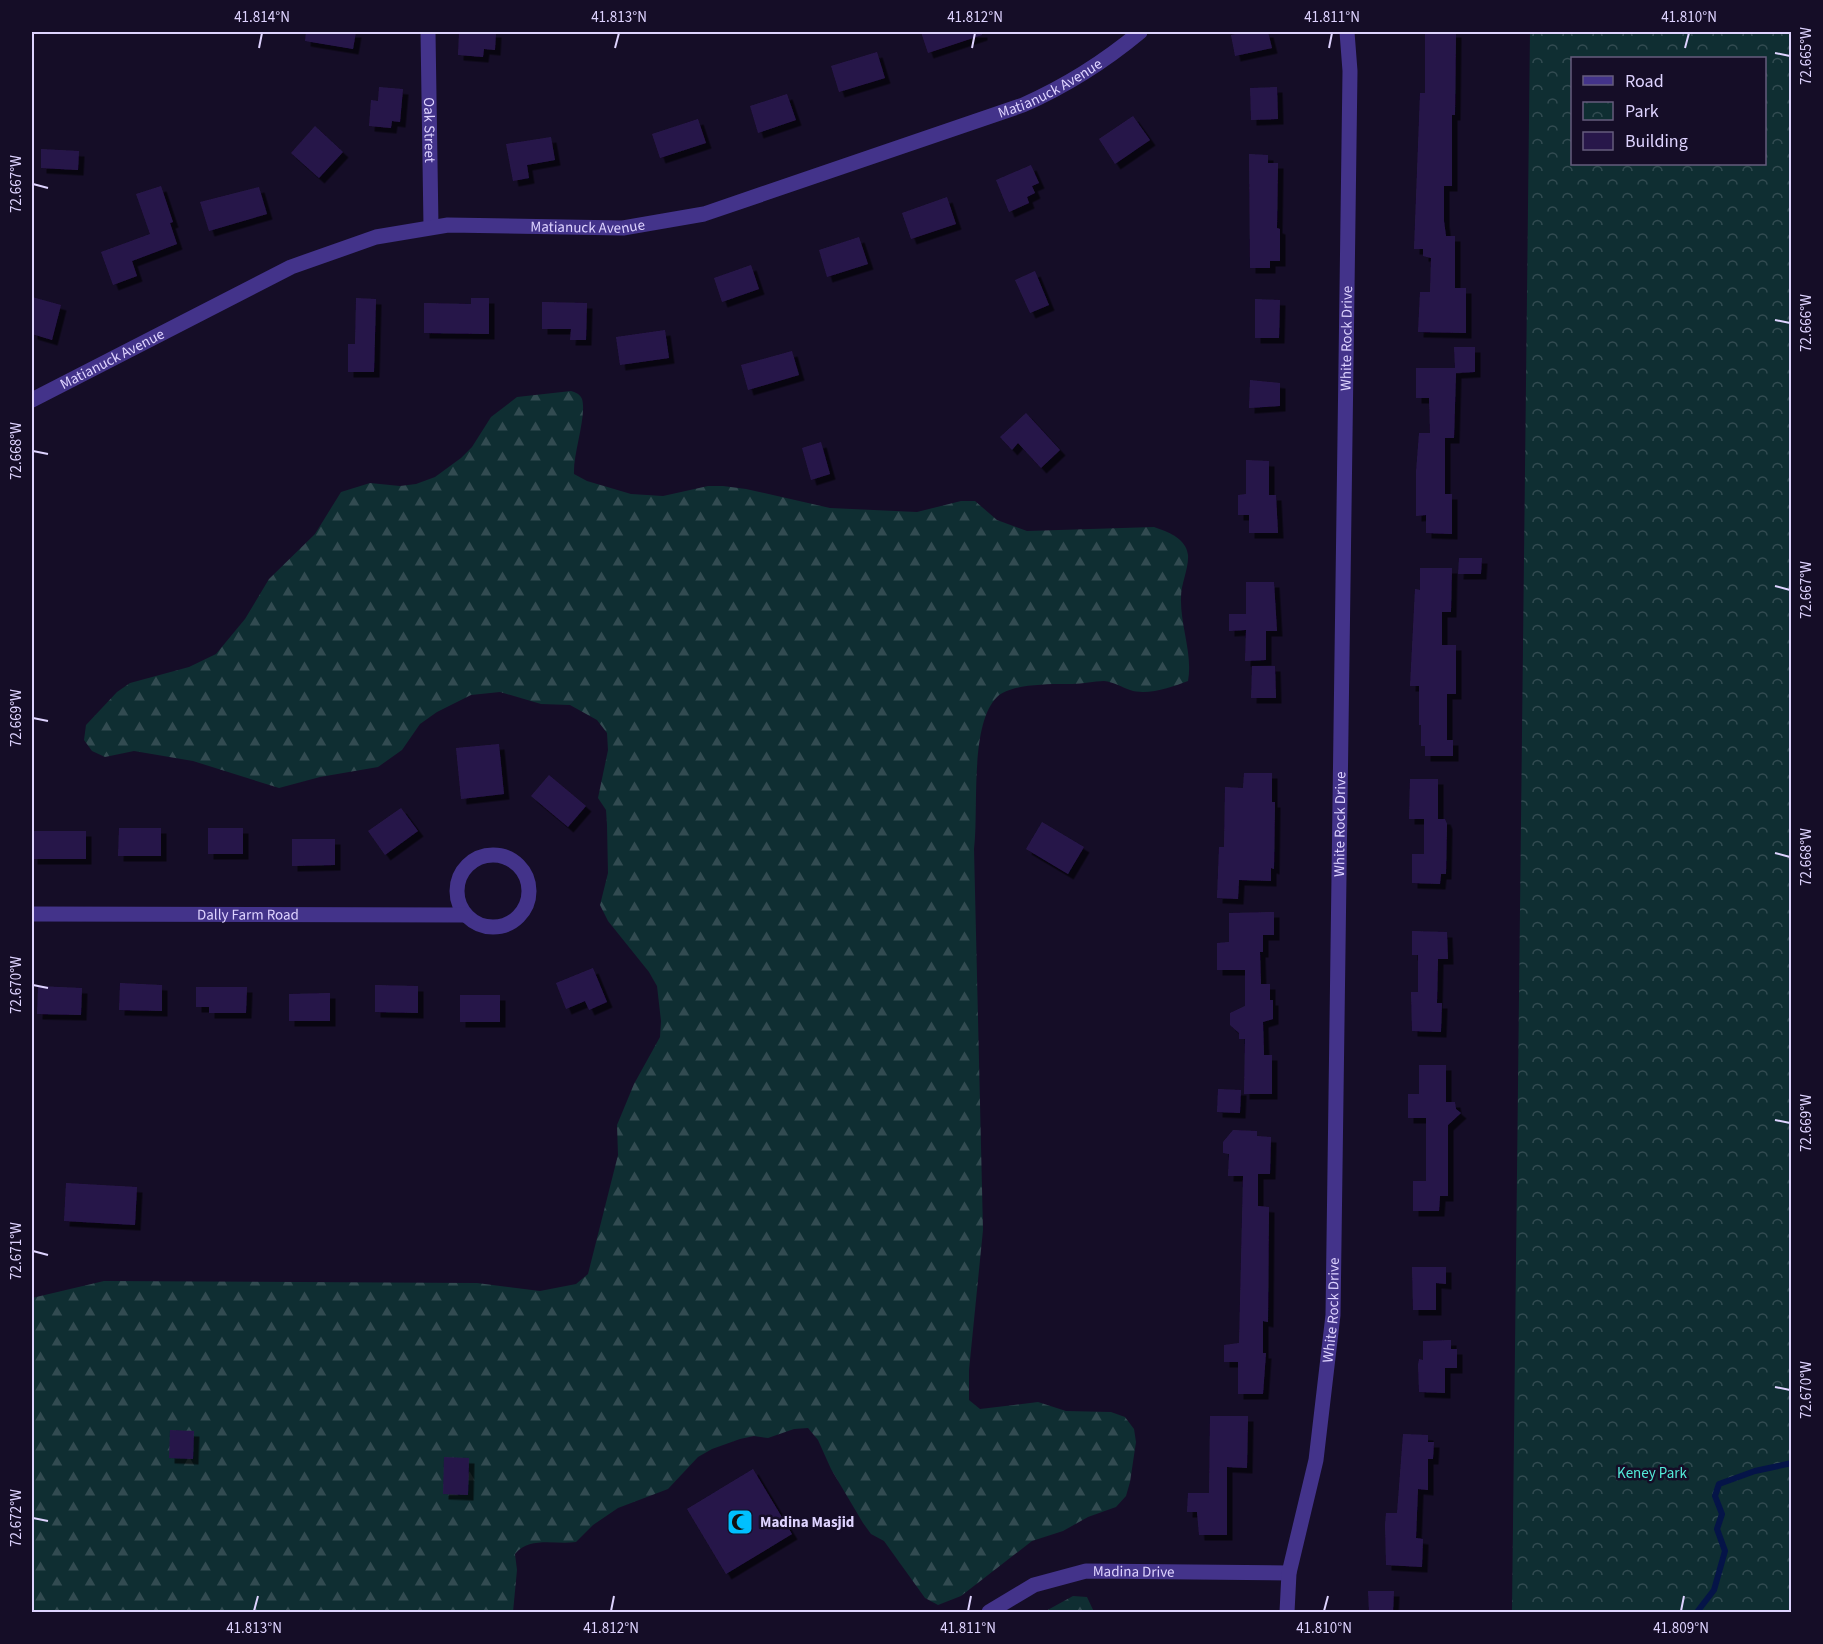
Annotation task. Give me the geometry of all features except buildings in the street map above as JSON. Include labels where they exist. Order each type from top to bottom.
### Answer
[{"type":"street","name":"Oak Street","points":[[428,32],[431,227]]},
{"type":"street","name":"Matianuck Avenue","points":[[32,399],[308,260],[376,237],[431,227],[603,229],[662,223],[704,214],[1023,105],[1071,82],[1117,51],[1140,32]]},
{"type":"street","name":"White Rock Drive","points":[[1287,1612],[1289,1573],[1316,1460],[1333,1315],[1350,71],[1347,32]]},
{"type":"street","name":"Dally Farm Road","points":[[32,914],[465,915],[484,927],[507,925],[517,919],[524,910],[529,888],[526,876],[519,866],[508,858],[496,855],[484,856],[472,861],[463,870],[456,893],[465,915]]},
{"type":"street","name":"Madina Drive","points":[[989,1612],[1034,1585],[1086,1571],[1289,1573]]},
{"type":"green space","name":"Keney Park","points":[[1530,32],[1791,32],[1791,1612],[1512,1612]]},
{"type":"green space","points":[[571,391],[580,396],[583,406],[574,474],[587,481],[631,494],[663,496],[708,486],[723,486],[830,508],[917,512],[961,501],[975,501],[997,520],[1027,531],[1154,527],[1176,536],[1187,549],[1188,560],[1182,587],[1181,608],[1189,660],[1188,681],[1144,692],[1137,692],[1104,681],[1033,685],[1004,692],[997,697],[988,710],[982,727],[977,769],[974,849],[983,1230],[969,1370],[969,1400],[980,1409],[1038,1402],[1066,1411],[1111,1412],[1125,1417],[1134,1429],[1136,1442],[1126,1496],[1116,1507],[1088,1517],[1063,1531],[1032,1541],[961,1596],[938,1605],[925,1598],[884,1541],[871,1534],[863,1523],[831,1469],[818,1440],[808,1428],[794,1429],[768,1438],[754,1436],[740,1439],[712,1449],[698,1457],[668,1489],[618,1508],[593,1525],[576,1542],[543,1542],[521,1548],[515,1554],[517,1570],[513,1612],[32,1612],[32,1298],[104,1281],[477,1283],[540,1291],[576,1284],[588,1274],[618,1155],[617,1125],[634,1084],[660,1037],[661,1021],[657,986],[649,972],[608,921],[600,905],[608,873],[606,810],[598,798],[608,750],[607,733],[597,720],[570,705],[541,704],[500,692],[471,695],[437,712],[420,724],[402,750],[378,767],[320,777],[279,788],[193,761],[134,751],[105,757],[92,751],[84,740],[86,725],[117,692],[130,683],[189,667],[216,654],[245,619],[269,579],[315,534],[341,492],[370,483],[400,486],[416,484],[435,477],[461,458],[472,447],[491,417],[517,397]]},
{"type":"green space","points":[[1073,1596],[1087,1597],[1094,1612],[1044,1612]]},
{"type":"waterway","points":[[1697,1612],[1714,1590],[1725,1551],[1717,1529],[1722,1514],[1715,1496],[1719,1484],[1755,1471],[1792,1463]]},
{"type":"place","name":"Madina Masjid","points":[[740,1522]]}]
